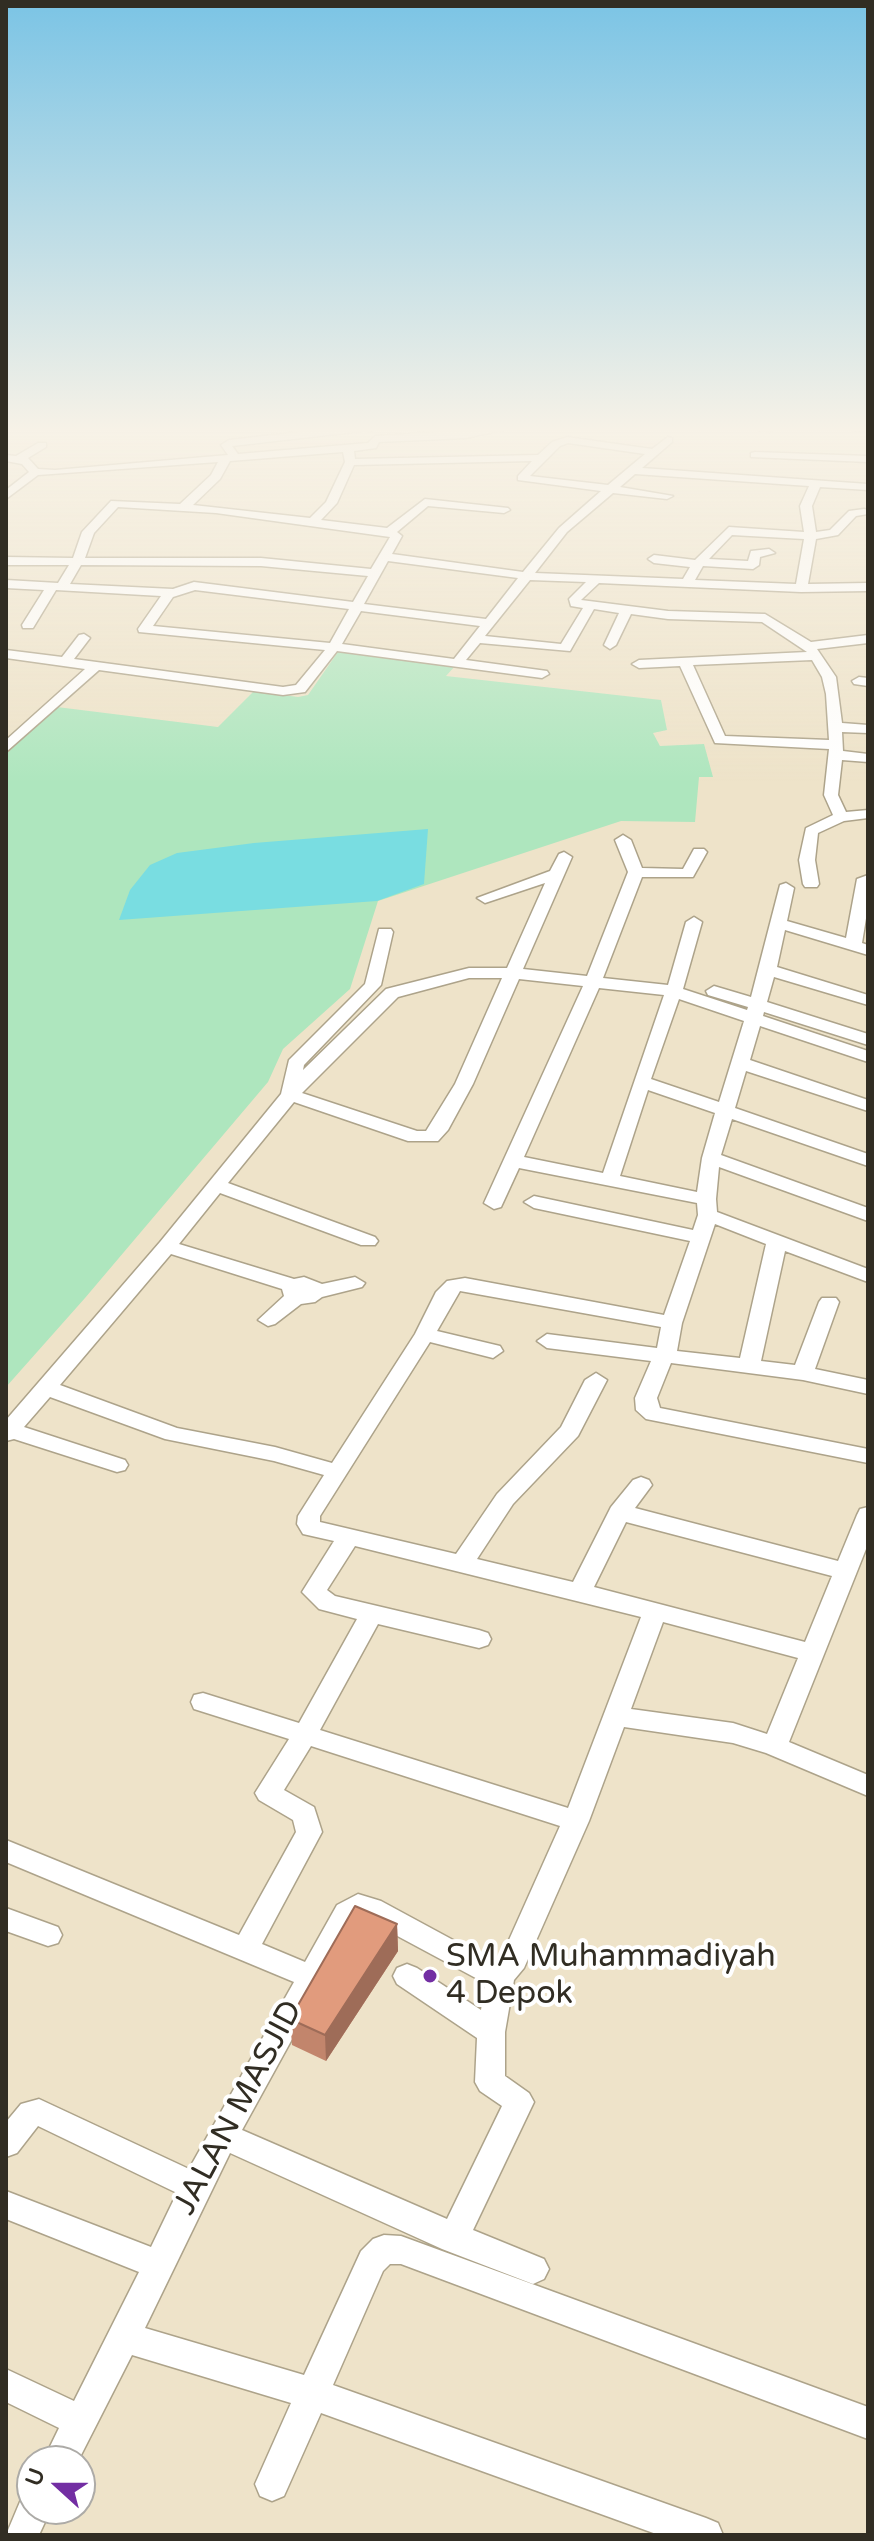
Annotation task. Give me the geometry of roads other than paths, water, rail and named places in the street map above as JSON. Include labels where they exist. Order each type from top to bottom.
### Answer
[{"type":"street","points":[[28,625],[78,560],[83,546]]},
{"type":"street","points":[[7,655],[293,690],[309,680],[334,647],[393,546]]},
{"type":"street","points":[[457,663],[551,546]]},
{"type":"street","points":[[688,582],[699,563],[715,546]]},
{"type":"street","points":[[801,588],[809,546]]},
{"type":"street","points":[[654,559],[751,565],[755,554],[769,553]]},
{"type":"street","points":[[386,557],[529,576],[688,582],[763,602],[812,651],[829,677],[836,727],[831,795],[841,817]]},
{"type":"street","points":[[6,561],[261,562],[375,573]]},
{"type":"street","points":[[597,578],[574,602],[690,617],[763,602],[801,588],[868,587]]},
{"type":"street","points":[[6,584],[170,592],[194,586],[488,623]]},
{"type":"street","points":[[170,592],[144,629],[334,647],[542,674]]},
{"type":"street","points":[[476,639],[565,648],[590,606]]},
{"type":"street","points":[[610,645],[627,610]]},
{"type":"street","points":[[65,662],[84,638]]},
{"type":"street","points":[[639,664],[686,664],[812,651],[868,639]]},
{"type":"street","points":[[686,664],[720,740],[836,749],[868,758]]},
{"type":"street","points":[[6,748],[96,666]]},
{"type":"street","points":[[836,727],[868,729]]},
{"type":"street","points":[[811,884],[807,860],[811,831],[841,817],[868,814]]},
{"type":"street","points":[[494,1203],[595,976],[636,872],[623,840]]},
{"type":"street","points":[[636,872],[688,874],[699,852]]},
{"type":"street","points":[[290,1095],[415,1137],[431,1137],[445,1121],[464,1084],[564,857]]},
{"type":"street","points":[[485,898],[557,874]]},
{"type":"street","points":[[778,923],[860,947],[865,879]]},
{"type":"street","points":[[786,888],[768,970],[711,1158],[707,1207],[700,1237],[664,1356],[645,1404],[654,1414],[868,1456]]},
{"type":"street","points":[[610,1179],[676,986],[694,922]]},
{"type":"street","points":[[290,1095],[295,1064],[373,985],[385,932]]},
{"type":"street","points":[[768,970],[868,1000]]},
{"type":"street","points":[[117,1465],[8,1432],[167,1246],[290,1095],[392,993],[469,973],[595,976],[676,986],[754,1011],[868,1040]]},
{"type":"street","points":[[754,1011],[868,1057]]},
{"type":"street","points":[[741,1063],[868,1106]]},
{"type":"street","points":[[643,1082],[868,1160]]},
{"type":"street","points":[[711,1158],[868,1215]]},
{"type":"street","points":[[515,1161],[610,1179],[707,1207],[777,1241],[868,1276]]},
{"type":"street","points":[[215,1185],[368,1241]]},
{"type":"street","points":[[534,1202],[700,1237]]},
{"type":"street","points":[[749,1366],[777,1241]]},
{"type":"street","points":[[167,1246],[302,1292],[355,1283]]},
{"type":"street","points":[[672,1323],[465,1284],[454,1285],[446,1292],[425,1334],[309,1516],[308,1524],[311,1528],[464,1563],[812,1653]]},
{"type":"street","points":[[268,1320],[302,1292]]},
{"type":"street","points":[[803,1373],[829,1302]]},
{"type":"street","points":[[425,1334],[493,1351]]},
{"type":"street","points":[[547,1341],[803,1373],[868,1387]]},
{"type":"street","points":[[464,1563],[472,1545],[505,1499],[570,1431],[596,1380]]},
{"type":"street","points":[[47,1388],[173,1434],[275,1454],[339,1472]]},
{"type":"street","points":[[580,1592],[616,1513],[641,1485]]},
{"type":"street","points":[[621,1511],[846,1571]]},
{"type":"street","points":[[775,1746],[868,1515]]},
{"type":"street","points":[[349,1537],[314,1592],[327,1603],[479,1639]]},
{"type":"street","points":[[453,2239],[519,2102],[490,2082],[491,2032],[501,1974],[510,1968],[576,1821],[655,1611]]},
{"type":"street","points":[[246,1948],[309,1832],[305,1814],[268,1793],[304,1737],[371,1614]]},
{"type":"street","points":[[203,1702],[304,1737],[576,1821]]},
{"type":"street","points":[[614,1716],[699,1726],[775,1746],[868,1786]]},
{"type":"street","points":[[6,1851],[310,1976]]},
{"type":"street","name":"JALAN MASJID","points":[[68,2445],[195,2187],[347,1913],[358,1905],[485,1971],[501,1974]]},
{"type":"street","points":[[6,1919],[48,1935]]},
{"type":"street","points":[[407,1976],[491,2032]]},
{"type":"street","points":[[6,2144],[31,2113],[39,2112],[195,2187]]},
{"type":"street","points":[[224,2136],[453,2239],[533,2269]]},
{"type":"street","points":[[6,2205],[159,2265]]},
{"type":"street","points":[[272,2484],[372,2261],[384,2249],[416,2255],[868,2423]]},
{"type":"street","points":[[124,2337],[313,2394],[706,2535]]},
{"type":"street","points":[[6,2385],[81,2421]]},
{"type":"water","points":[[428,829],[424,884],[377,901],[119,920],[130,890],[150,865],[177,853],[254,843]]},
{"type":"place","name":"SMA Muhammadiyah 4 Depok","points":[[430,1976]]}]
